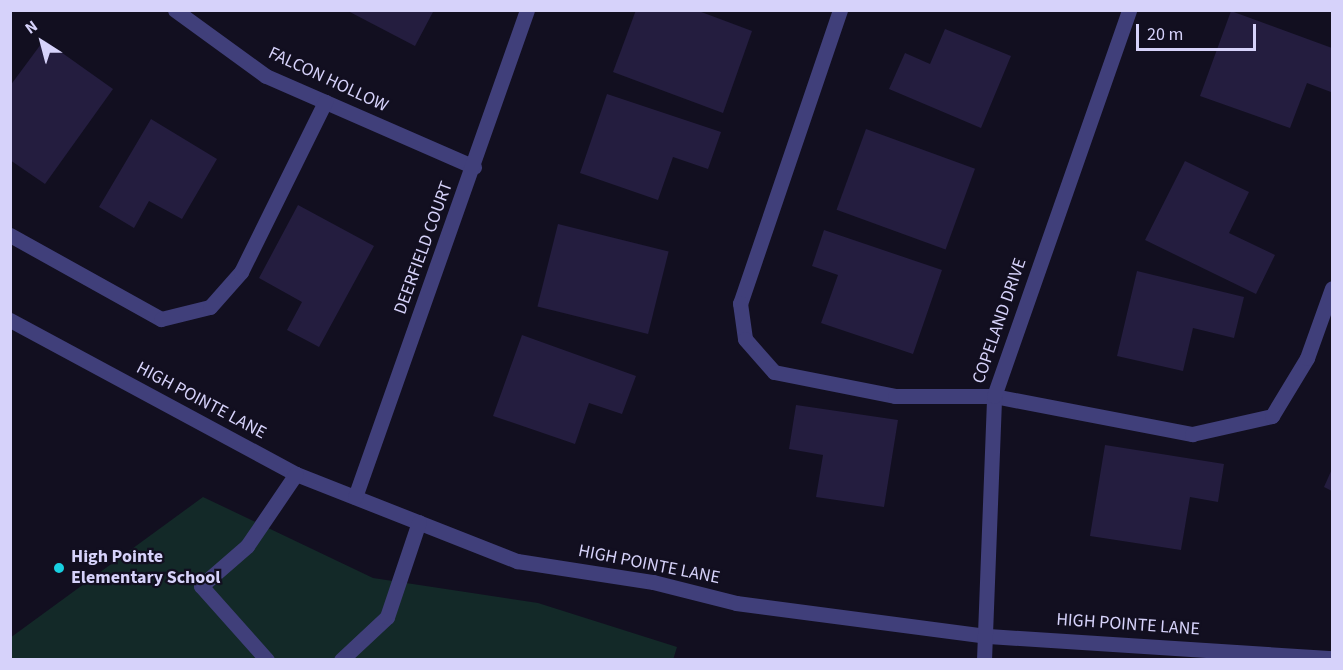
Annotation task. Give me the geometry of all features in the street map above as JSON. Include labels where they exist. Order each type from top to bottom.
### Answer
[{"type":"street","name":"FALCON HOLLOW","points":[[176,10],[266,76],[474,167]]},
{"type":"street","name":"DEERFIELD COURT","points":[[355,497],[474,167],[527,10]]},
{"type":"street","points":[[840,10],[740,303],[745,339],[774,372],[895,396],[994,396],[1192,434],[1272,416],[1307,358],[1332,288]]},
{"type":"street","name":"COPELAND DRIVE","points":[[984,660],[988,636],[994,396],[1129,10]]},
{"type":"street","points":[[10,235],[161,319],[210,307],[241,272],[325,102]]},
{"type":"street","name":"HIGH POINTE LANE","points":[[10,320],[296,474],[517,561],[653,582],[736,603],[988,636],[1267,657],[1332,658]]},
{"type":"street","points":[[267,660],[201,586],[247,546],[296,474]]},
{"type":"street","points":[[341,660],[387,617],[418,522]]},
{"type":"green space","points":[[203,497],[373,578],[538,603],[677,647],[673,660],[11,660],[10,638]]},
{"type":"building","points":[[346,10],[434,10],[415,46]]},
{"type":"building","points":[[636,10],[696,10],[752,31],[723,113],[613,72]]},
{"type":"building","points":[[1231,11],[1332,48],[1331,92],[1307,83],[1290,128],[1200,96]]},
{"type":"building","points":[[945,29],[1011,56],[981,128],[889,89],[905,53],[930,64]]},
{"type":"building","points":[[44,40],[113,89],[45,184],[10,160],[10,86]]},
{"type":"building","points":[[607,94],[721,132],[708,169],[673,157],[658,200],[580,173]]},
{"type":"building","points":[[151,119],[217,159],[182,219],[149,201],[134,228],[99,207]]},
{"type":"building","points":[[866,129],[975,169],[946,249],[837,210]]},
{"type":"building","points":[[1185,161],[1249,192],[1229,233],[1275,255],[1256,294],[1145,240]]},
{"type":"building","points":[[298,205],[374,246],[319,347],[287,330],[302,302],[259,278]]},
{"type":"building","points":[[558,224],[669,252],[648,334],[537,306]]},
{"type":"building","points":[[824,230],[942,270],[913,354],[821,323],[838,275],[812,266]]},
{"type":"building","points":[[1137,271],[1244,297],[1234,338],[1193,328],[1183,371],[1117,356]]},
{"type":"building","points":[[522,335],[636,376],[622,414],[589,403],[575,444],[493,416]]},
{"type":"building","points":[[796,405],[898,420],[884,507],[816,497],[823,455],[789,449]]},
{"type":"building","points":[[1105,445],[1224,464],[1218,502],[1190,497],[1181,550],[1090,536]]},
{"type":"building","points":[[1332,469],[1332,491],[1324,487]]},
{"type":"place","name":"High Pointe Elementary School","points":[[59,568]]}]
